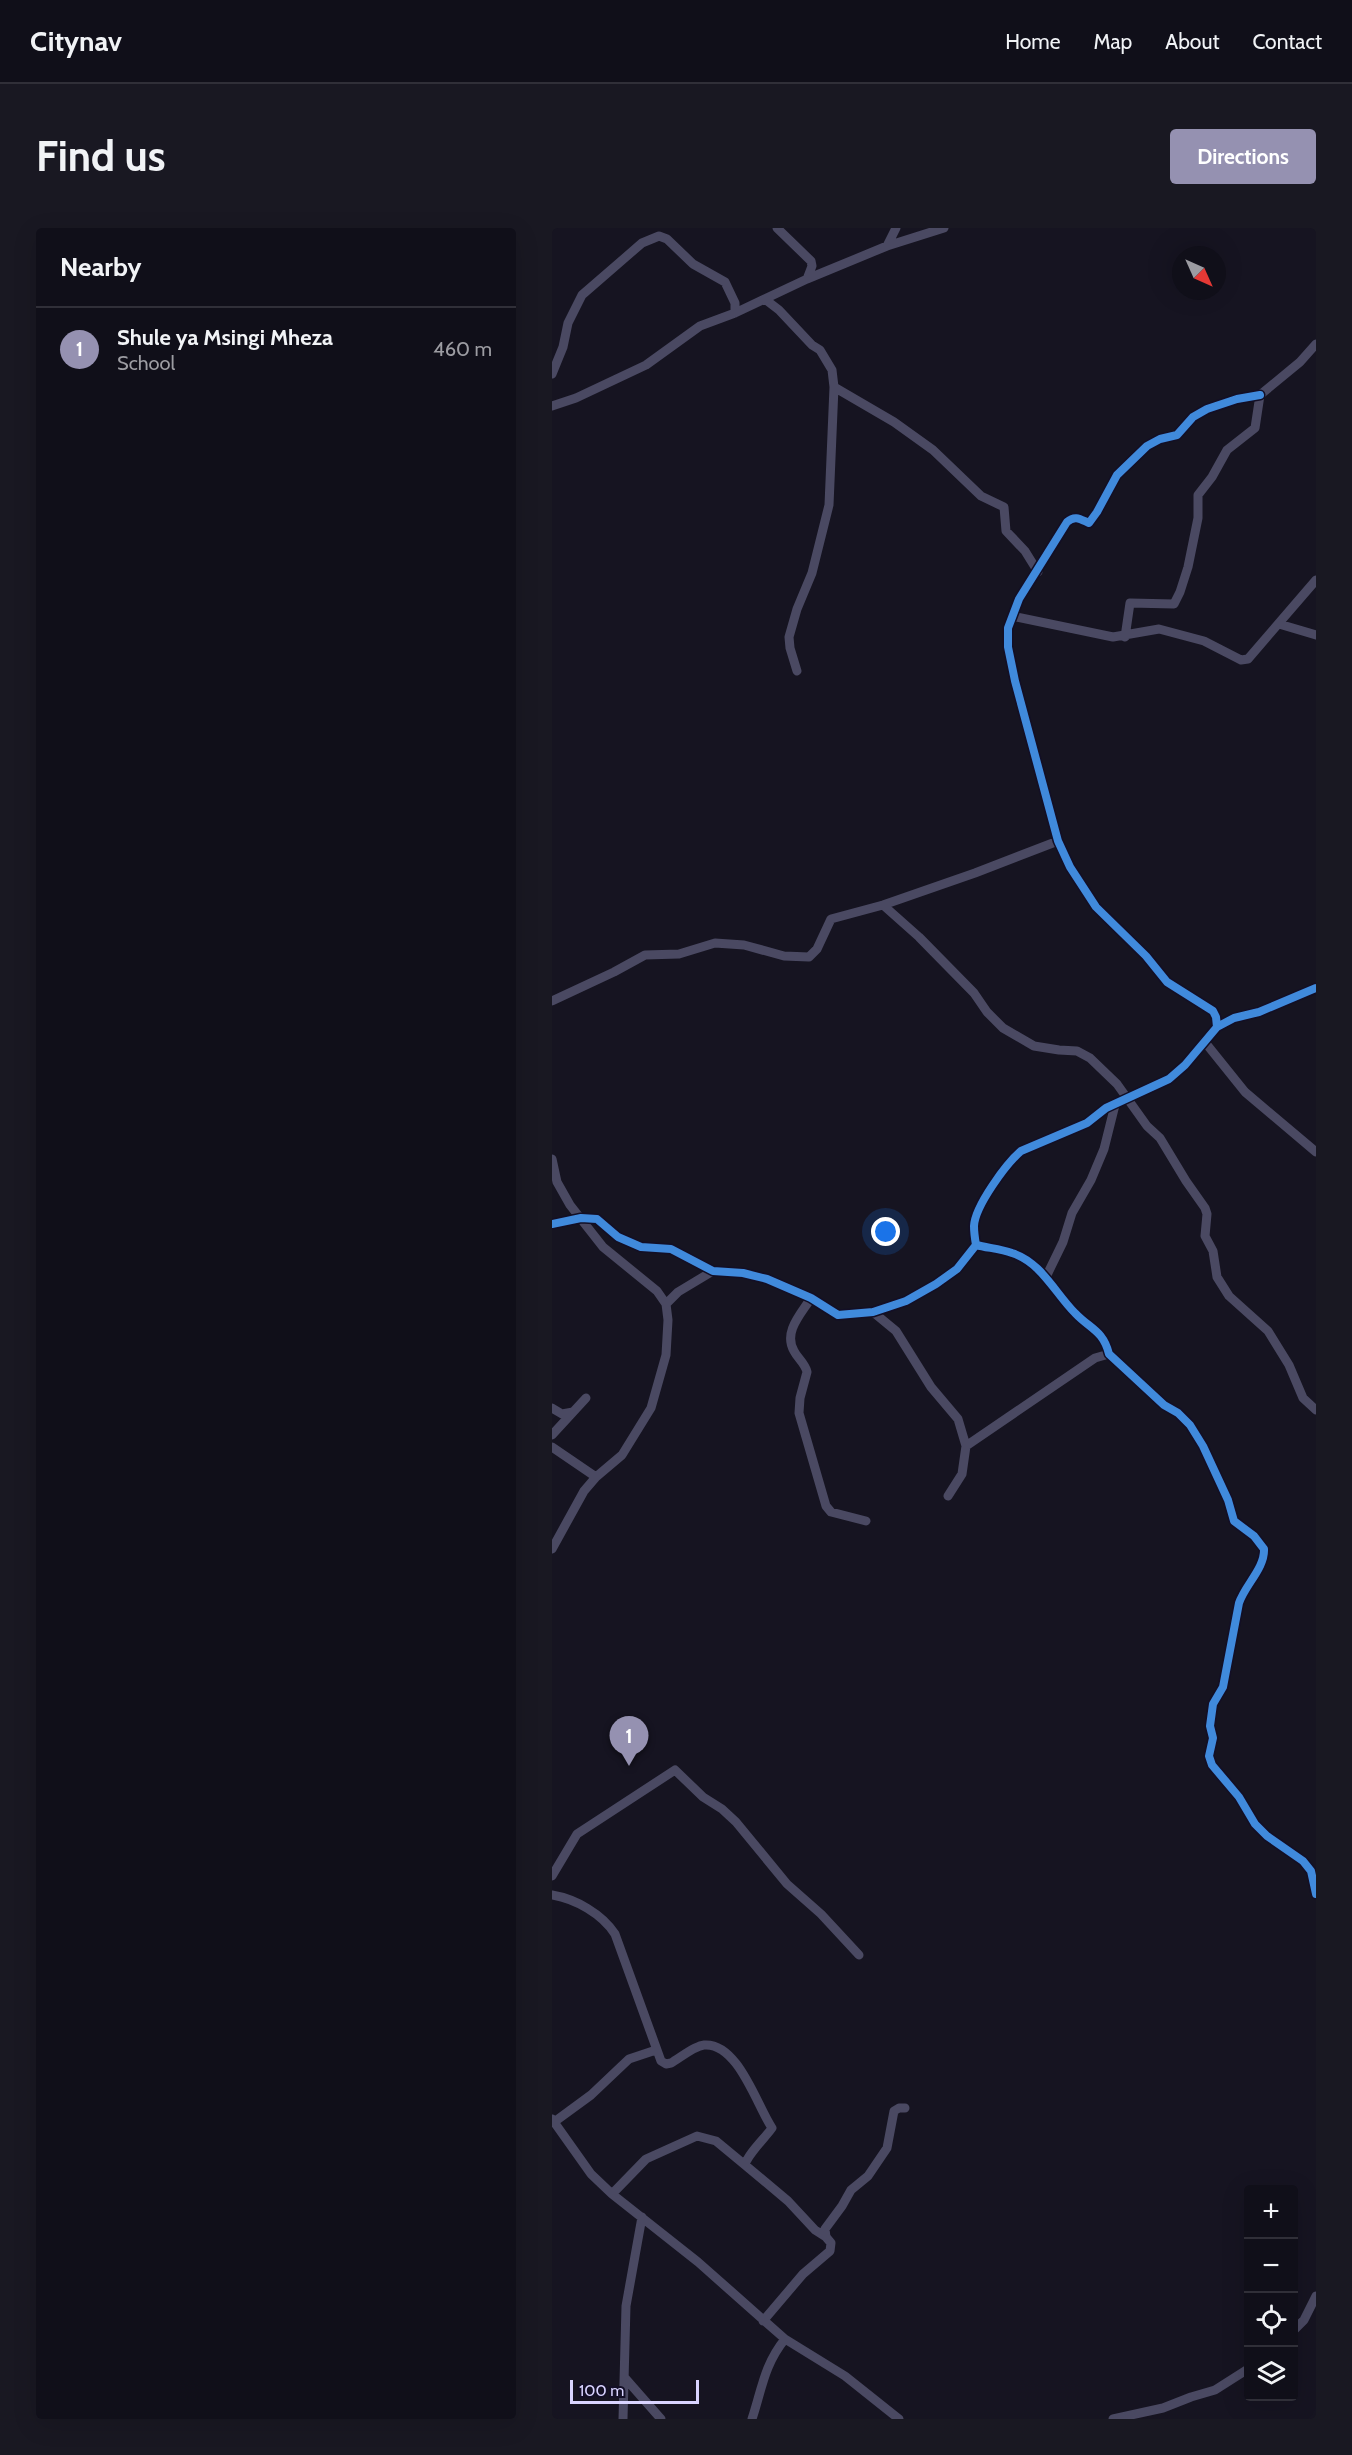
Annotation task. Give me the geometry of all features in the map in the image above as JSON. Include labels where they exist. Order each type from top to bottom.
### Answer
[{"type":"street","points":[[777,228],[811,261],[812,266],[807,279]]},
{"type":"street","points":[[887,246],[896,228]]},
{"type":"street","points":[[552,406],[576,398],[646,365],[700,326],[735,314],[807,279],[921,231],[944,228]]},
{"type":"street","points":[[552,374],[563,347],[568,323],[582,295],[650,238],[659,236],[667,239],[693,264],[725,282],[735,303],[735,314]]},
{"type":"street","points":[[766,300],[820,350],[832,370],[834,387],[829,505],[812,573],[797,609],[789,638],[797,671]]},
{"type":"street","points":[[1217,1027],[1213,1011],[1167,982],[1146,956],[1096,906],[1070,867],[1058,841],[1020,703],[1008,647],[1008,628],[1019,599],[1038,572],[1067,522],[1072,518],[1077,518],[1089,523],[1117,475],[1147,446],[1160,439],[1177,435],[1193,417],[1207,409],[1237,399],[1260,395],[1300,362],[1316,344]]},
{"type":"street","points":[[834,387],[894,422],[933,450],[981,496],[1004,507],[1006,531],[1025,551],[1038,572]]},
{"type":"street","points":[[1125,637],[1130,603],[1174,604],[1180,592],[1198,518],[1198,495],[1212,477],[1227,450],[1255,428],[1260,395]]},
{"type":"street","points":[[1012,616],[1092,633],[1125,637],[1160,629],[1204,641],[1241,660],[1248,659],[1316,580]]},
{"type":"street","points":[[1279,624],[1316,635]]},
{"type":"street","points":[[552,1001],[645,955],[679,954],[715,943],[744,945],[784,956],[809,957],[817,949],[831,919],[883,905],[1058,841]]},
{"type":"street","points":[[883,905],[919,937],[974,993],[987,1012],[1003,1028],[1034,1046],[1077,1051],[1106,1071],[1147,1126],[1160,1138],[1205,1208],[1207,1214],[1205,1236],[1216,1261],[1217,1277],[1229,1296],[1268,1331],[1289,1365],[1303,1398],[1316,1410]]},
{"type":"street","points":[[552,1224],[581,1218],[597,1219],[618,1238],[641,1247],[670,1249],[713,1271],[743,1273],[767,1279],[811,1298],[838,1316],[873,1312],[906,1301],[957,1269],[976,1245],[974,1226],[978,1209],[1021,1151],[1088,1124],[1106,1108],[1169,1079],[1185,1065],[1217,1027],[1234,1018],[1259,1012],[1316,988]]},
{"type":"street","points":[[1204,1041],[1245,1092],[1316,1152]]},
{"type":"street","points":[[1046,1277],[1064,1242],[1072,1213],[1092,1180],[1104,1149],[1115,1105]]},
{"type":"street","points":[[552,1160],[557,1182],[570,1205],[603,1247],[649,1283],[666,1304],[668,1320],[666,1355],[651,1408],[622,1455],[596,1477],[584,1491],[552,1549]]},
{"type":"street","points":[[976,1245],[1014,1253],[1034,1265],[1076,1314],[1098,1331],[1107,1345],[1109,1354],[1164,1405],[1178,1413],[1190,1425],[1203,1446],[1228,1500],[1234,1521],[1254,1536],[1264,1549],[1262,1561],[1239,1604],[1223,1687],[1213,1704],[1209,1726],[1213,1738],[1209,1756],[1212,1765],[1239,1797],[1255,1824],[1311,1871],[1316,1894]]},
{"type":"street","points":[[666,1304],[678,1292],[713,1271]]},
{"type":"street","points":[[811,1298],[792,1325],[790,1341],[807,1372],[800,1398],[799,1413],[826,1506],[831,1512],[866,1521]]},
{"type":"street","points":[[873,1312],[896,1331],[930,1387],[958,1419],[966,1446],[962,1474],[948,1496]]},
{"type":"street","points":[[966,1446],[1095,1358],[1109,1354]]},
{"type":"street","points":[[552,1435],[586,1398]]},
{"type":"street","points":[[552,1408],[562,1413],[573,1412]]},
{"type":"street","points":[[552,1447],[596,1477]]},
{"type":"street","points":[[552,1876],[577,1834],[675,1770],[703,1797],[722,1809],[736,1822],[787,1884],[821,1914],[859,1955]]},
{"type":"street","points":[[552,1895],[567,1897],[606,1921],[615,1934],[661,2061],[666,2064],[671,2063],[702,2045],[714,2045],[723,2050],[742,2071],[762,2113],[772,2128],[763,2142],[746,2159],[745,2165]]},
{"type":"street","points":[[656,2050],[629,2059],[591,2095],[553,2121],[591,2174],[612,2194],[698,2262],[763,2321],[785,2338],[845,2376],[899,2419]]},
{"type":"street","points":[[826,2237],[825,2229],[828,2223],[851,2190],[868,2176],[886,2148],[894,2111],[905,2108]]},
{"type":"street","points":[[612,2194],[646,2159],[697,2136],[716,2140],[788,2201],[815,2230],[831,2243],[830,2251],[803,2274],[763,2321]]},
{"type":"street","points":[[623,2419],[626,2306],[642,2217]]},
{"type":"street","points":[[1298,2325],[1304,2319],[1316,2295]]},
{"type":"street","points":[[752,2419],[763,2376],[785,2338]]},
{"type":"street","points":[[1113,2419],[1163,2408],[1215,2390],[1244,2372]]},
{"type":"street","points":[[625,2378],[661,2419]]},
{"type":"cycle path","points":[[1217,1027],[1213,1011],[1167,982],[1146,956],[1096,907],[1070,867],[1058,841],[1015,681],[1008,647],[1008,628],[1019,599],[1067,522],[1075,518],[1089,523],[1117,475],[1147,446],[1160,439],[1177,435],[1193,417],[1207,409],[1237,399],[1260,395]]},
{"type":"cycle path","points":[[552,1224],[581,1218],[597,1219],[618,1237],[641,1247],[671,1249],[713,1271],[743,1273],[767,1279],[811,1298],[838,1315],[873,1312],[906,1301],[957,1269],[976,1245],[974,1226],[985,1197],[1007,1165],[1021,1151],[1087,1123],[1106,1108],[1169,1079],[1185,1065],[1217,1027],[1234,1018],[1259,1012],[1316,988]]},
{"type":"cycle path","points":[[976,1245],[1003,1250],[1031,1263],[1075,1313],[1100,1335],[1109,1354],[1164,1405],[1178,1413],[1190,1425],[1203,1446],[1228,1500],[1234,1521],[1254,1536],[1264,1549],[1258,1570],[1239,1603],[1223,1687],[1213,1704],[1210,1726],[1213,1738],[1209,1756],[1212,1765],[1239,1797],[1255,1824],[1267,1836],[1303,1861],[1311,1871],[1316,1894]]},
{"type":"place","name":"Shule ya Msingi Mheza","points":[[629,1766]]}]
